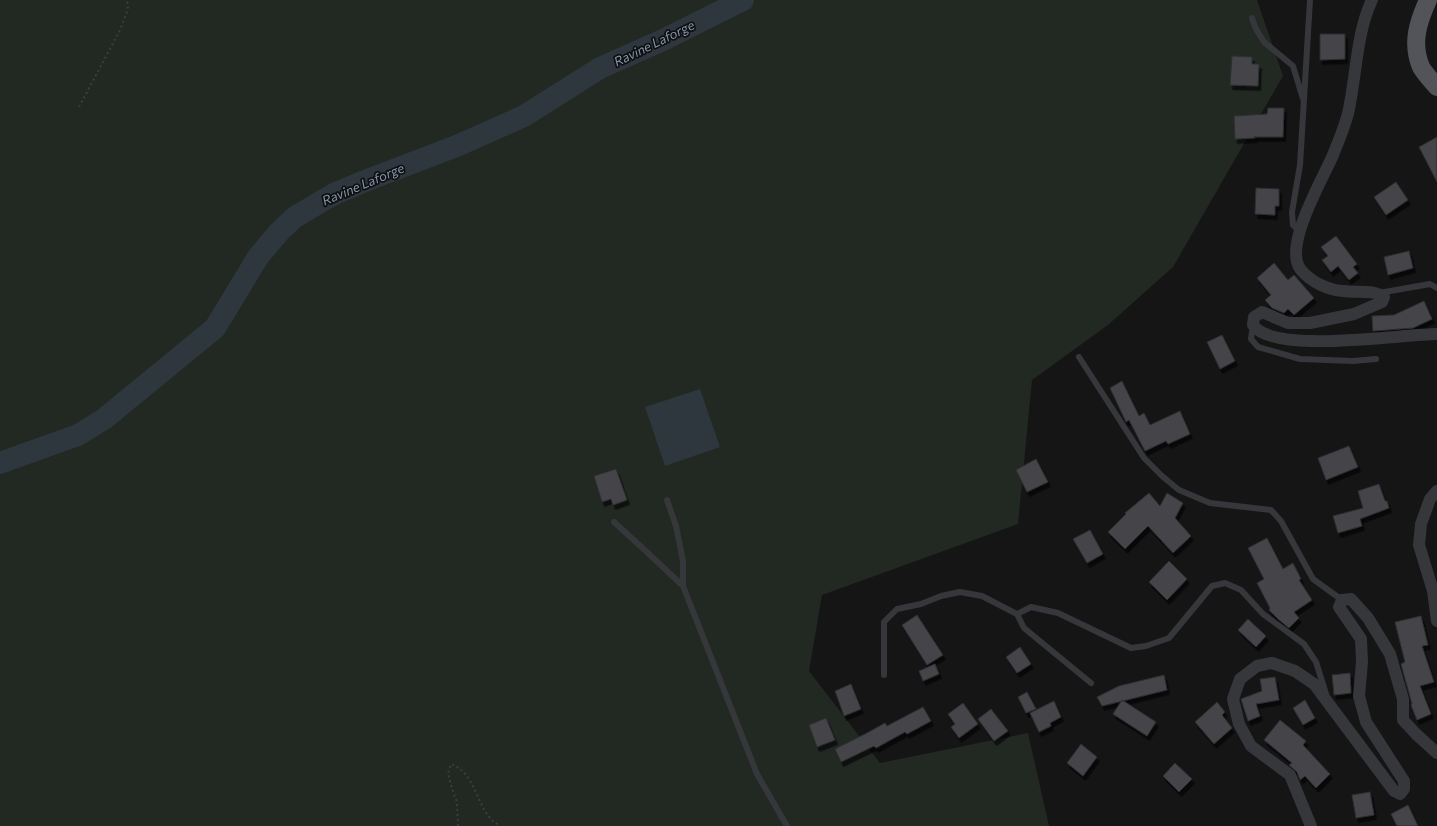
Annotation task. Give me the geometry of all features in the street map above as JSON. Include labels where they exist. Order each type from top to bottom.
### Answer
[{"type":"main road","points":[[1428,0],[1419,21],[1416,47],[1422,68],[1437,87]]},
{"type":"street","points":[[1372,0],[1365,17],[1349,111],[1333,155],[1299,231],[1295,255],[1300,269],[1314,282],[1341,291],[1379,293],[1384,297],[1382,302],[1354,314],[1310,323],[1288,323],[1262,312],[1254,317],[1253,325],[1257,331],[1286,340],[1314,341],[1373,339],[1437,334]]},
{"type":"street","points":[[1437,491],[1430,499],[1420,524],[1419,545],[1433,591],[1437,621]]},
{"type":"street","points":[[1311,826],[1290,774],[1251,746],[1239,724],[1234,699],[1240,679],[1257,666],[1272,663],[1296,671],[1314,684],[1394,791],[1400,794],[1404,789],[1404,781],[1366,722],[1359,696],[1362,662],[1361,639],[1338,607],[1342,600],[1351,599],[1368,618],[1390,654],[1403,699],[1403,720],[1437,753]]},
{"type":"lane","points":[[1299,231],[1293,226],[1292,212],[1300,165],[1310,0]]},
{"type":"lane","points":[[1252,18],[1256,29],[1264,42],[1293,66],[1304,104]]},
{"type":"lane","points":[[1379,293],[1430,284],[1437,288]]},
{"type":"lane","points":[[1253,325],[1251,339],[1258,347],[1300,359],[1353,361],[1376,359]]},
{"type":"lane","points":[[1079,358],[1144,458],[1162,476],[1179,490],[1210,503],[1271,510],[1281,521],[1313,579],[1342,600]]},
{"type":"lane","points":[[667,500],[676,526],[682,554],[683,586],[757,774],[786,826]]},
{"type":"lane","points":[[614,522],[683,586]]},
{"type":"lane","points":[[1017,614],[1031,607],[1058,613],[1131,648],[1146,646],[1169,638],[1212,586],[1225,583],[1242,590],[1263,614],[1304,644],[1316,662],[1330,707]]},
{"type":"lane","points":[[884,675],[884,622],[897,609],[921,604],[941,596],[960,592],[982,596],[1017,614],[1024,628],[1091,683]]},
{"type":"path","points":[[79,107],[120,30],[128,9],[127,0]]},
{"type":"path","points":[[458,826],[457,802],[448,773],[451,764],[458,766],[477,791],[484,808],[492,820],[500,826]]},
{"type":"shaded area","points":[[0,0],[1257,0],[1283,76],[1173,267],[1108,325],[1032,380],[1018,524],[822,595],[809,671],[880,763],[1028,733],[1049,826],[0,826]]},
{"type":"shaded area","points":[[700,389],[720,447],[665,466],[645,407]]},
{"type":"building","points":[[1320,34],[1345,34],[1345,59],[1320,60]]},
{"type":"building","points":[[1232,56],[1252,57],[1252,64],[1259,64],[1258,86],[1230,85]]},
{"type":"building","points":[[1268,108],[1284,108],[1283,137],[1254,137],[1255,138],[1235,139],[1234,116],[1267,114]]},
{"type":"building","points":[[1437,137],[1437,182],[1419,147]]},
{"type":"building","points":[[1396,182],[1408,200],[1386,215],[1374,197]]},
{"type":"building","points":[[1256,188],[1279,189],[1279,206],[1275,206],[1275,215],[1255,214]]},
{"type":"building","points":[[1336,236],[1357,264],[1353,267],[1358,273],[1349,280],[1338,266],[1331,272],[1322,260],[1328,256],[1321,247]]},
{"type":"building","points":[[1409,251],[1413,268],[1388,275],[1384,257]]},
{"type":"building","points":[[1274,263],[1288,280],[1294,275],[1314,298],[1294,315],[1288,309],[1284,313],[1272,308],[1265,300],[1271,295],[1257,278]]},
{"type":"building","points":[[1424,301],[1432,319],[1413,328],[1373,331],[1372,316],[1394,315]]},
{"type":"building","points":[[1222,335],[1235,361],[1220,369],[1207,342]]},
{"type":"building","points":[[1122,381],[1139,416],[1144,413],[1150,425],[1180,411],[1190,434],[1168,444],[1166,441],[1145,451],[1129,420],[1126,422],[1110,388]]},
{"type":"building","points":[[1349,446],[1358,467],[1326,480],[1318,458]]},
{"type":"building","points":[[1036,459],[1048,482],[1027,492],[1016,470]]},
{"type":"building","points":[[616,469],[627,500],[613,505],[611,499],[602,502],[594,476]]},
{"type":"building","points":[[1379,484],[1389,508],[1360,519],[1362,526],[1338,533],[1333,516],[1363,508],[1358,491]]},
{"type":"building","points":[[1149,493],[1160,506],[1167,493],[1183,503],[1175,518],[1191,536],[1173,553],[1148,526],[1125,549],[1108,532],[1126,514],[1125,513]]},
{"type":"building","points":[[1090,530],[1103,554],[1087,563],[1073,539]]},
{"type":"building","points":[[1267,538],[1283,569],[1293,563],[1301,579],[1299,580],[1312,600],[1294,612],[1299,618],[1289,628],[1269,610],[1270,608],[1257,583],[1264,579],[1248,548]]},
{"type":"building","points":[[1169,561],[1187,579],[1167,600],[1149,582]]},
{"type":"building","points":[[917,615],[943,655],[927,665],[902,625]]},
{"type":"building","points":[[1421,616],[1428,645],[1422,646],[1434,682],[1420,686],[1431,714],[1417,720],[1411,705],[1412,704],[1401,664],[1405,662],[1395,622]]},
{"type":"building","points":[[1248,619],[1266,636],[1256,647],[1238,630]]},
{"type":"building","points":[[1020,647],[1031,664],[1017,673],[1006,657]]},
{"type":"building","points":[[935,664],[939,674],[923,681],[919,671]]},
{"type":"building","points":[[1350,673],[1351,693],[1334,695],[1332,675]]},
{"type":"building","points":[[1164,675],[1167,690],[1102,706],[1097,697],[1119,686]]},
{"type":"building","points":[[1275,677],[1279,700],[1256,704],[1260,716],[1248,721],[1241,699],[1262,691],[1260,679]]},
{"type":"building","points":[[851,684],[861,709],[844,716],[835,691]]},
{"type":"building","points":[[1027,692],[1036,709],[1026,713],[1018,697]]},
{"type":"building","points":[[1122,700],[1156,722],[1147,736],[1113,714]]},
{"type":"building","points":[[1305,700],[1315,718],[1303,725],[1293,708]]},
{"type":"building","points":[[1054,701],[1061,717],[1050,723],[1051,726],[1039,732],[1030,713]]},
{"type":"building","points":[[1217,702],[1225,712],[1222,715],[1232,728],[1214,744],[1195,722]]},
{"type":"building","points":[[963,703],[978,724],[959,738],[951,727],[955,724],[948,714]]},
{"type":"building","points":[[923,707],[931,721],[907,734],[905,732],[876,748],[874,746],[841,762],[835,749],[885,723],[887,726]]},
{"type":"building","points":[[991,709],[1008,731],[994,741],[978,719]]},
{"type":"building","points":[[826,718],[835,740],[817,747],[809,725]]},
{"type":"building","points":[[1280,720],[1306,741],[1303,745],[1330,774],[1316,788],[1305,776],[1300,780],[1297,772],[1289,765],[1292,763],[1264,740]]},
{"type":"building","points":[[1081,744],[1097,757],[1083,776],[1067,763]]},
{"type":"building","points":[[1175,763],[1192,779],[1179,792],[1163,776]]},
{"type":"building","points":[[1370,792],[1374,815],[1356,818],[1352,795]]},
{"type":"building","points":[[1408,805],[1418,826],[1397,826],[1391,814]]},
{"type":"waterway","name":"Ravine Laforge","points":[[0,463],[78,435],[104,419],[215,328],[258,257],[279,232],[295,217],[334,194],[459,145],[524,116],[600,68],[663,40],[743,0]]}]
